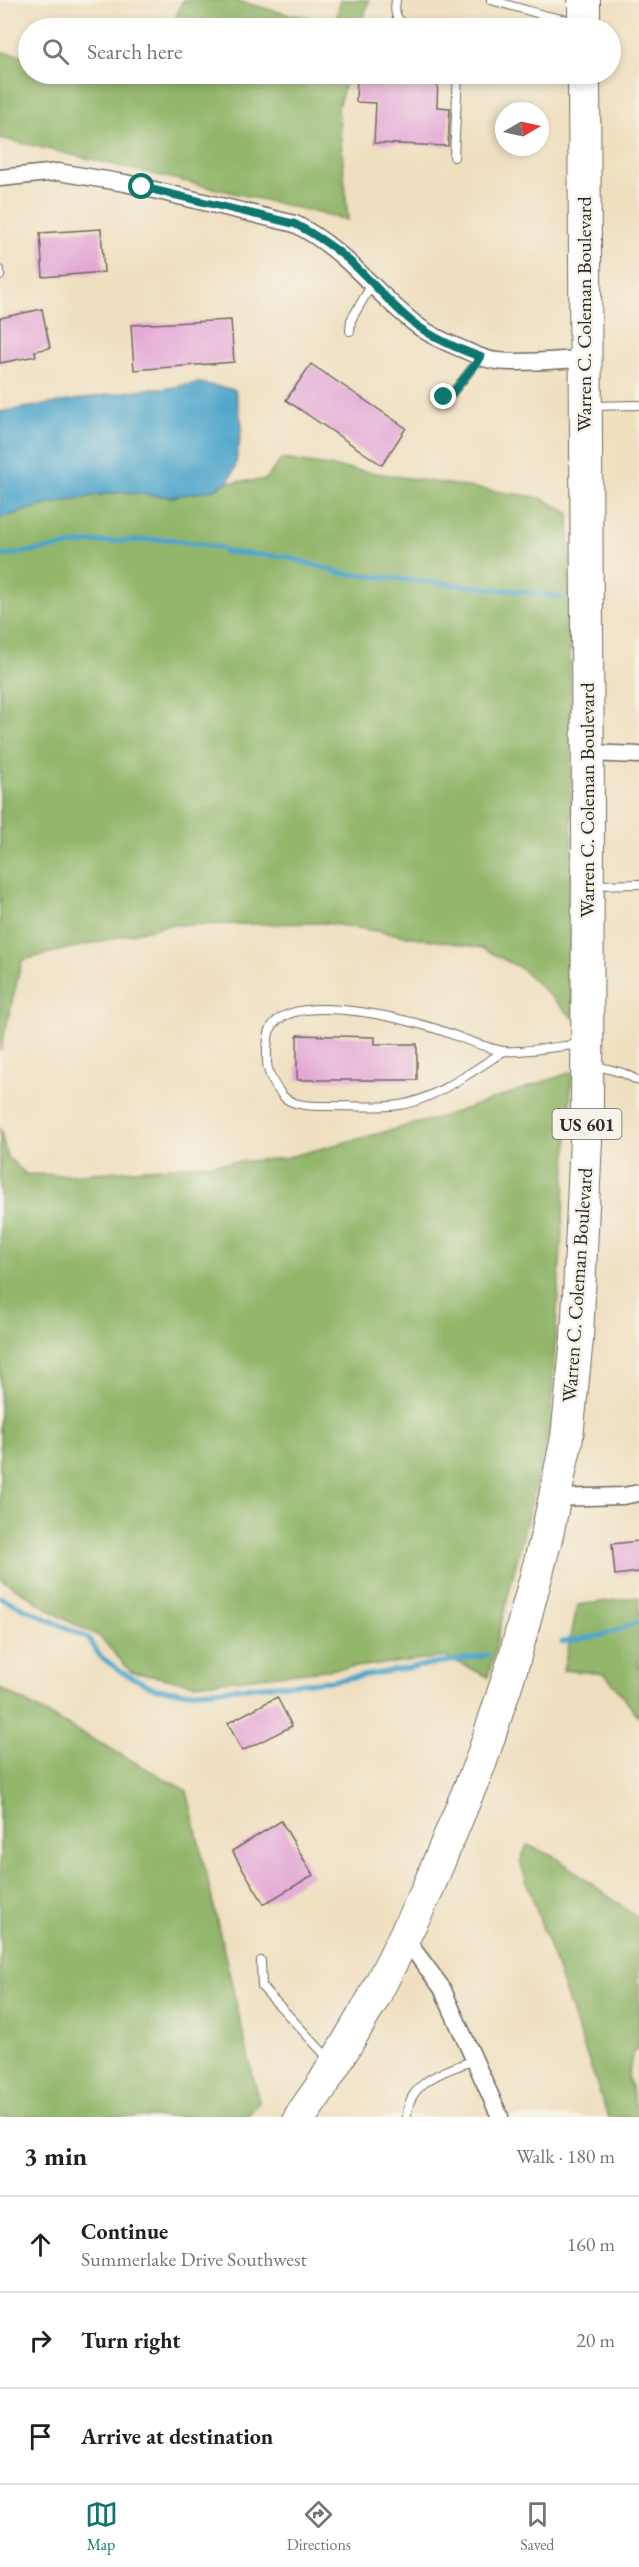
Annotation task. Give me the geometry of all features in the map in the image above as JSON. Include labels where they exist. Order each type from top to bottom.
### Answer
[{"type":"highway","name":"Warren C. Coleman Boulevard","points":[[300,2117],[335,2065],[373,1999],[425,1895],[481,1761],[514,1660],[547,1535],[567,1437],[583,1247],[588,1054],[584,84]]},
{"type":"street","points":[[0,178],[58,172],[125,183],[295,224],[312,233],[345,257],[414,323],[437,338],[481,357],[497,361],[584,358]]},
{"type":"street","points":[[587,753],[639,755]]},
{"type":"street","points":[[554,1498],[623,1496],[639,1493]]},
{"type":"street","points":[[404,1937],[442,1988],[500,2117]]},
{"type":"lane","points":[[396,0],[394,12],[397,18]]},
{"type":"lane","points":[[491,0],[547,16],[584,17]]},
{"type":"lane","points":[[454,158],[458,84]]},
{"type":"lane","points":[[0,270],[0,276]]},
{"type":"lane","points":[[350,331],[351,320],[372,284]]},
{"type":"lane","points":[[438,396],[450,396],[481,357]]},
{"type":"lane","points":[[584,407],[639,405]]},
{"type":"lane","points":[[588,885],[639,884]]},
{"type":"lane","points":[[504,1051],[441,1090],[401,1105],[315,1106],[286,1100],[269,1079],[267,1059],[268,1035],[274,1021],[295,1011],[333,1009],[383,1015],[431,1027],[504,1051],[588,1054],[639,1081]]},
{"type":"lane","points":[[261,1961],[262,1987],[335,2065]]},
{"type":"lane","points":[[407,2117],[407,2109],[418,2088],[436,2074],[475,2060]]},
{"type":"green space","points":[[183,0],[234,0],[312,18],[176,18]]},
{"type":"green space","points":[[340,0],[369,0],[364,18],[337,18]]},
{"type":"green space","points":[[0,52],[18,55],[18,84],[345,84],[338,107],[348,220],[0,138]]},
{"type":"green space","points":[[282,459],[541,498],[569,513],[573,1018],[522,969],[482,948],[326,923],[168,925],[22,960],[0,1052],[0,518],[45,505],[98,495],[122,492],[171,497],[212,490],[228,482],[265,480]]},
{"type":"green space","points":[[572,1072],[550,1426],[488,1677],[447,1657],[195,1684],[131,1672],[99,1636],[64,1619],[0,1578],[0,1128],[7,1157],[26,1174],[69,1175],[285,1158],[441,1117]]},
{"type":"green space","points":[[639,1597],[639,1717],[605,1674],[563,1670],[578,1605]]},
{"type":"green space","points":[[0,1688],[187,1791],[259,2102],[247,2117],[0,2117]]},
{"type":"green space","points":[[527,1845],[555,1857],[639,1919],[639,2048],[633,2051],[628,2077],[639,2117],[608,2117],[520,1862]]},
{"type":"water","points":[[199,383],[235,390],[242,425],[235,468],[228,482],[212,490],[171,497],[122,492],[98,495],[45,505],[0,518],[0,412],[145,389],[163,389]]},
{"type":"building","points":[[357,84],[438,84],[437,107],[450,108],[448,146],[374,143],[376,103],[356,102]]},
{"type":"building","points":[[101,229],[104,272],[43,277],[40,233]]},
{"type":"building","points":[[42,309],[50,348],[35,351],[36,356],[0,363],[0,318]]},
{"type":"building","points":[[231,320],[234,362],[134,370],[131,325]]},
{"type":"building","points":[[311,364],[406,428],[382,465],[286,400]]},
{"type":"building","points":[[297,1035],[375,1037],[375,1044],[417,1044],[417,1080],[297,1080]]},
{"type":"building","points":[[639,1541],[639,1572],[615,1575],[612,1544]]},
{"type":"building","points":[[277,1697],[292,1726],[242,1751],[228,1723]]},
{"type":"building","points":[[281,1821],[313,1875],[264,1904],[232,1851]]},
{"type":"waterway","points":[[0,556],[93,542],[169,539],[222,548],[225,552],[287,557],[341,573],[544,594],[562,598]]},
{"type":"waterway","points":[[0,1597],[88,1638],[100,1656],[123,1673],[156,1689],[185,1692],[331,1681],[488,1655]]},
{"type":"waterway","points":[[562,1642],[600,1636],[639,1622]]},
{"type":"route","points":[[142,187],[295,224],[312,233],[345,257],[414,323],[437,338],[481,357],[450,396],[444,397]]}]
